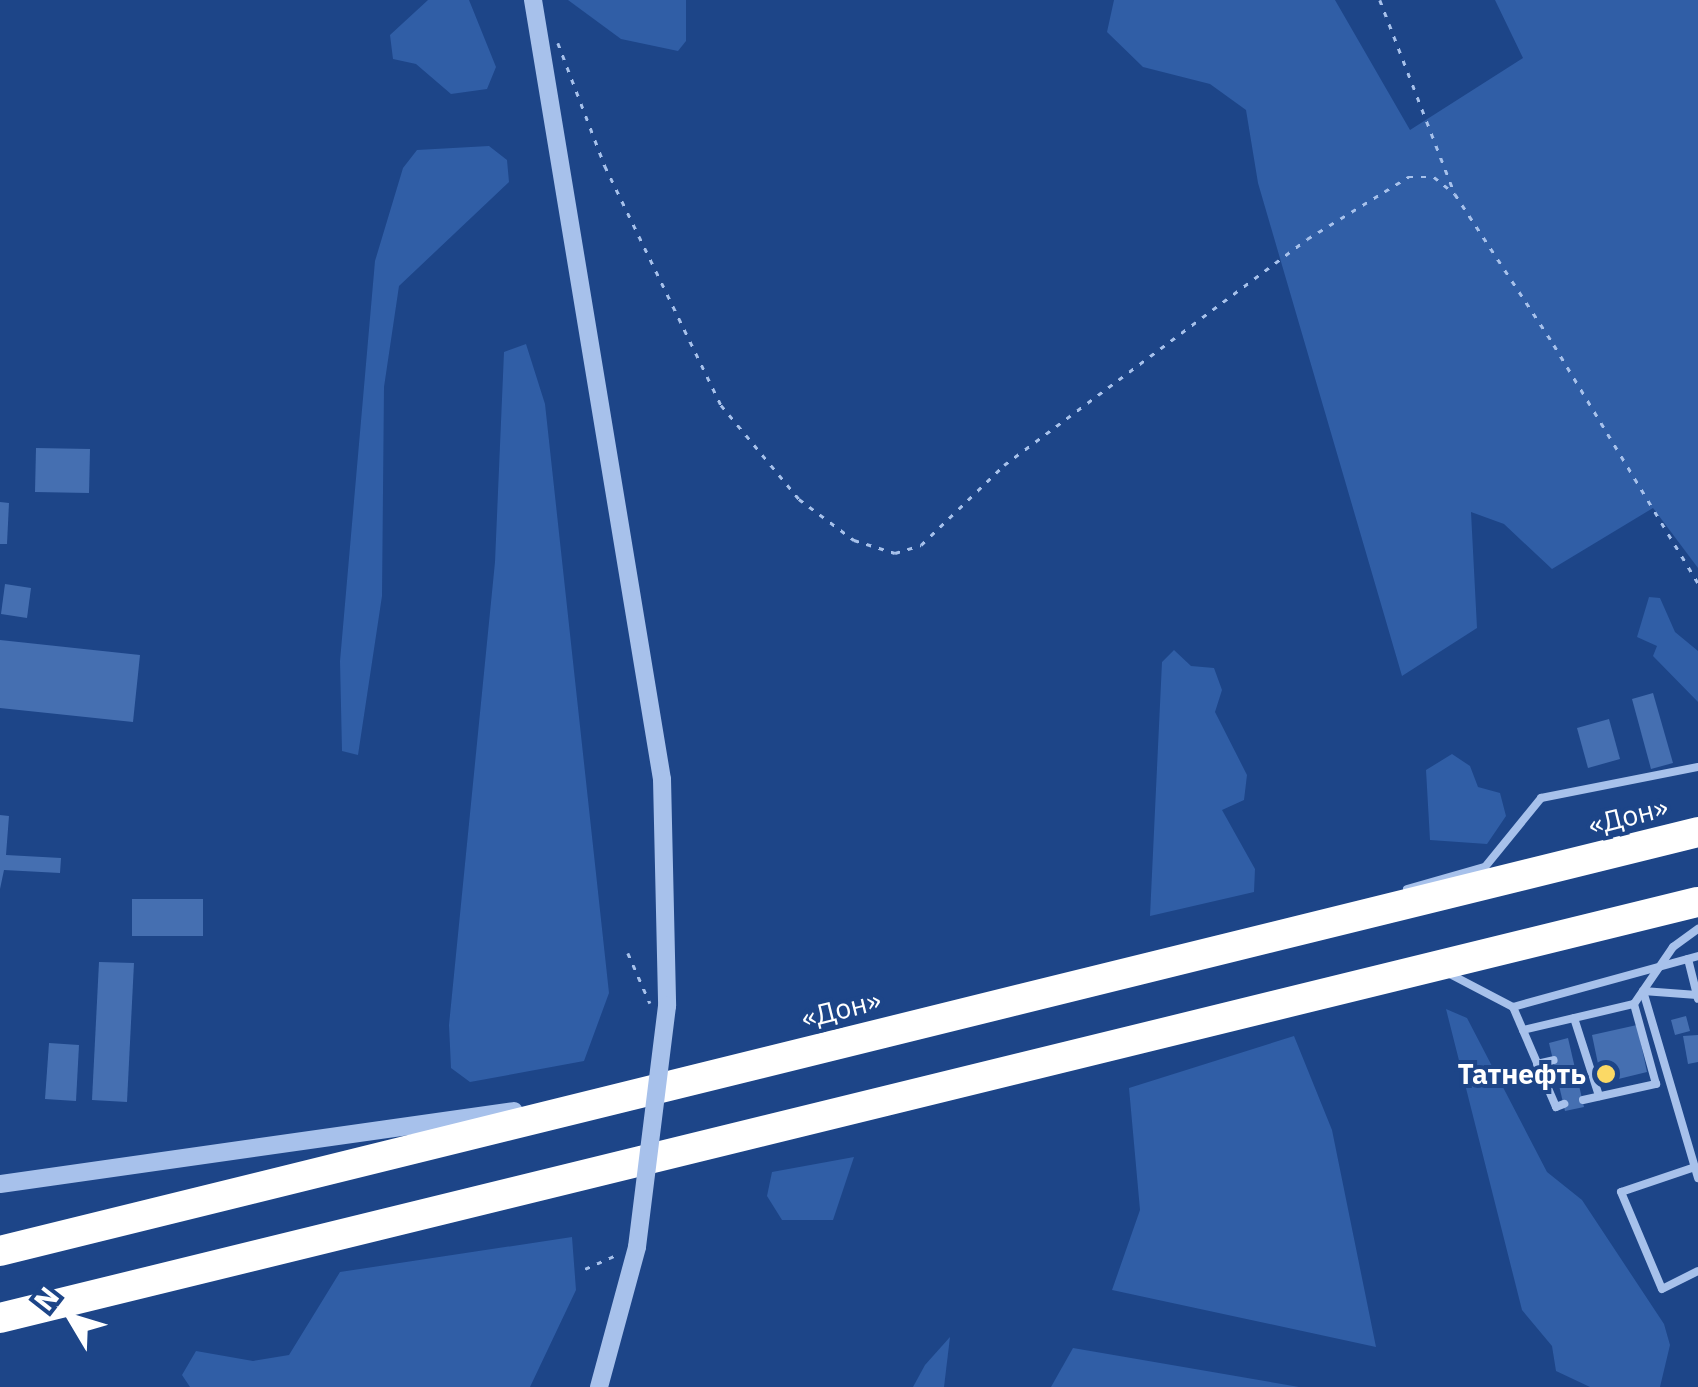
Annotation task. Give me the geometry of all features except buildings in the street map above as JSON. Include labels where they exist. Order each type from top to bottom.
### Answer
[{"type":"highway","name":"«Дон»","points":[[0,1251],[1698,832]]},
{"type":"highway","points":[[0,1318],[1698,902]]},
{"type":"street","points":[[533,0],[662,779],[667,1006],[637,1247],[599,1387]]},
{"type":"street","points":[[0,1184],[618,1098]]},
{"type":"lane","points":[[1374,912],[1400,890],[1486,868],[1541,798],[1698,767]]},
{"type":"lane","points":[[1522,1030],[1634,1004],[1653,976],[1698,929]]},
{"type":"lane","points":[[1513,1008],[1653,976],[1693,958],[1698,997],[1643,991]]},
{"type":"lane","points":[[1305,997],[1446,972],[1513,1008],[1556,1106],[1564,1104]]},
{"type":"lane","points":[[1643,991],[1698,1178]]},
{"type":"lane","points":[[1583,1100],[1656,1084],[1634,1004]]},
{"type":"lane","points":[[1574,1018],[1598,1096]]},
{"type":"lane","points":[[1572,1056],[1585,1054]]},
{"type":"lane","points":[[1537,1064],[1554,1060]]},
{"type":"lane","points":[[1695,1167],[1622,1192],[1662,1289],[1698,1272]]},
{"type":"path","points":[[1380,0],[1455,194],[1698,584]]},
{"type":"path","points":[[556,37],[606,166],[721,405],[799,499],[854,540],[896,553],[920,546],[1004,466],[1307,240],[1408,177],[1434,177],[1455,194]]},
{"type":"path","points":[[628,953],[652,1009],[667,1006]]},
{"type":"path","points":[[585,1269],[637,1247]]},
{"type":"shaded area","points":[[428,0],[469,0],[496,67],[487,89],[451,94],[416,64],[393,59],[390,35]]},
{"type":"shaded area","points":[[568,0],[686,0],[686,41],[678,51],[621,39]]},
{"type":"shaded area","points":[[1114,0],[1335,0],[1410,130],[1523,58],[1495,0],[1698,0],[1698,568],[1653,508],[1552,569],[1504,524],[1471,512],[1477,628],[1402,676],[1258,183],[1246,110],[1210,84],[1143,67],[1107,32]]},
{"type":"shaded area","points":[[489,146],[507,160],[509,182],[399,286],[384,387],[382,596],[358,755],[342,751],[340,661],[375,261],[403,168],[417,150]]},
{"type":"shaded area","points":[[526,344],[545,404],[609,993],[584,1061],[470,1082],[451,1068],[449,1025],[495,562],[504,352]]},
{"type":"shaded area","points":[[1649,597],[1660,598],[1675,632],[1698,651],[1698,702],[1653,656],[1657,646],[1637,637]]},
{"type":"shaded area","points":[[1174,650],[1191,666],[1214,668],[1222,690],[1215,712],[1247,775],[1244,800],[1222,810],[1255,869],[1254,892],[1150,916],[1162,662]]},
{"type":"shaded area","points":[[1452,754],[1470,766],[1478,787],[1500,793],[1506,816],[1487,844],[1430,840],[1426,770]]},
{"type":"shaded area","points":[[1446,1009],[1467,1018],[1547,1172],[1582,1200],[1664,1324],[1670,1345],[1660,1387],[1590,1387],[1556,1371],[1552,1346],[1522,1310]]},
{"type":"shaded area","points":[[1294,1036],[1332,1130],[1376,1347],[1112,1290],[1140,1210],[1129,1088]]},
{"type":"shaded area","points":[[854,1157],[833,1220],[782,1220],[767,1196],[772,1172]]},
{"type":"shaded area","points":[[572,1237],[576,1290],[530,1387],[190,1387],[182,1375],[196,1351],[253,1361],[289,1355],[340,1272]]},
{"type":"shaded area","points":[[950,1337],[944,1387],[913,1387],[925,1365]]},
{"type":"shaded area","points":[[1073,1348],[1299,1387],[1051,1387]]},
{"type":"place","name":"Татнефть","points":[[1606,1074]]}]
